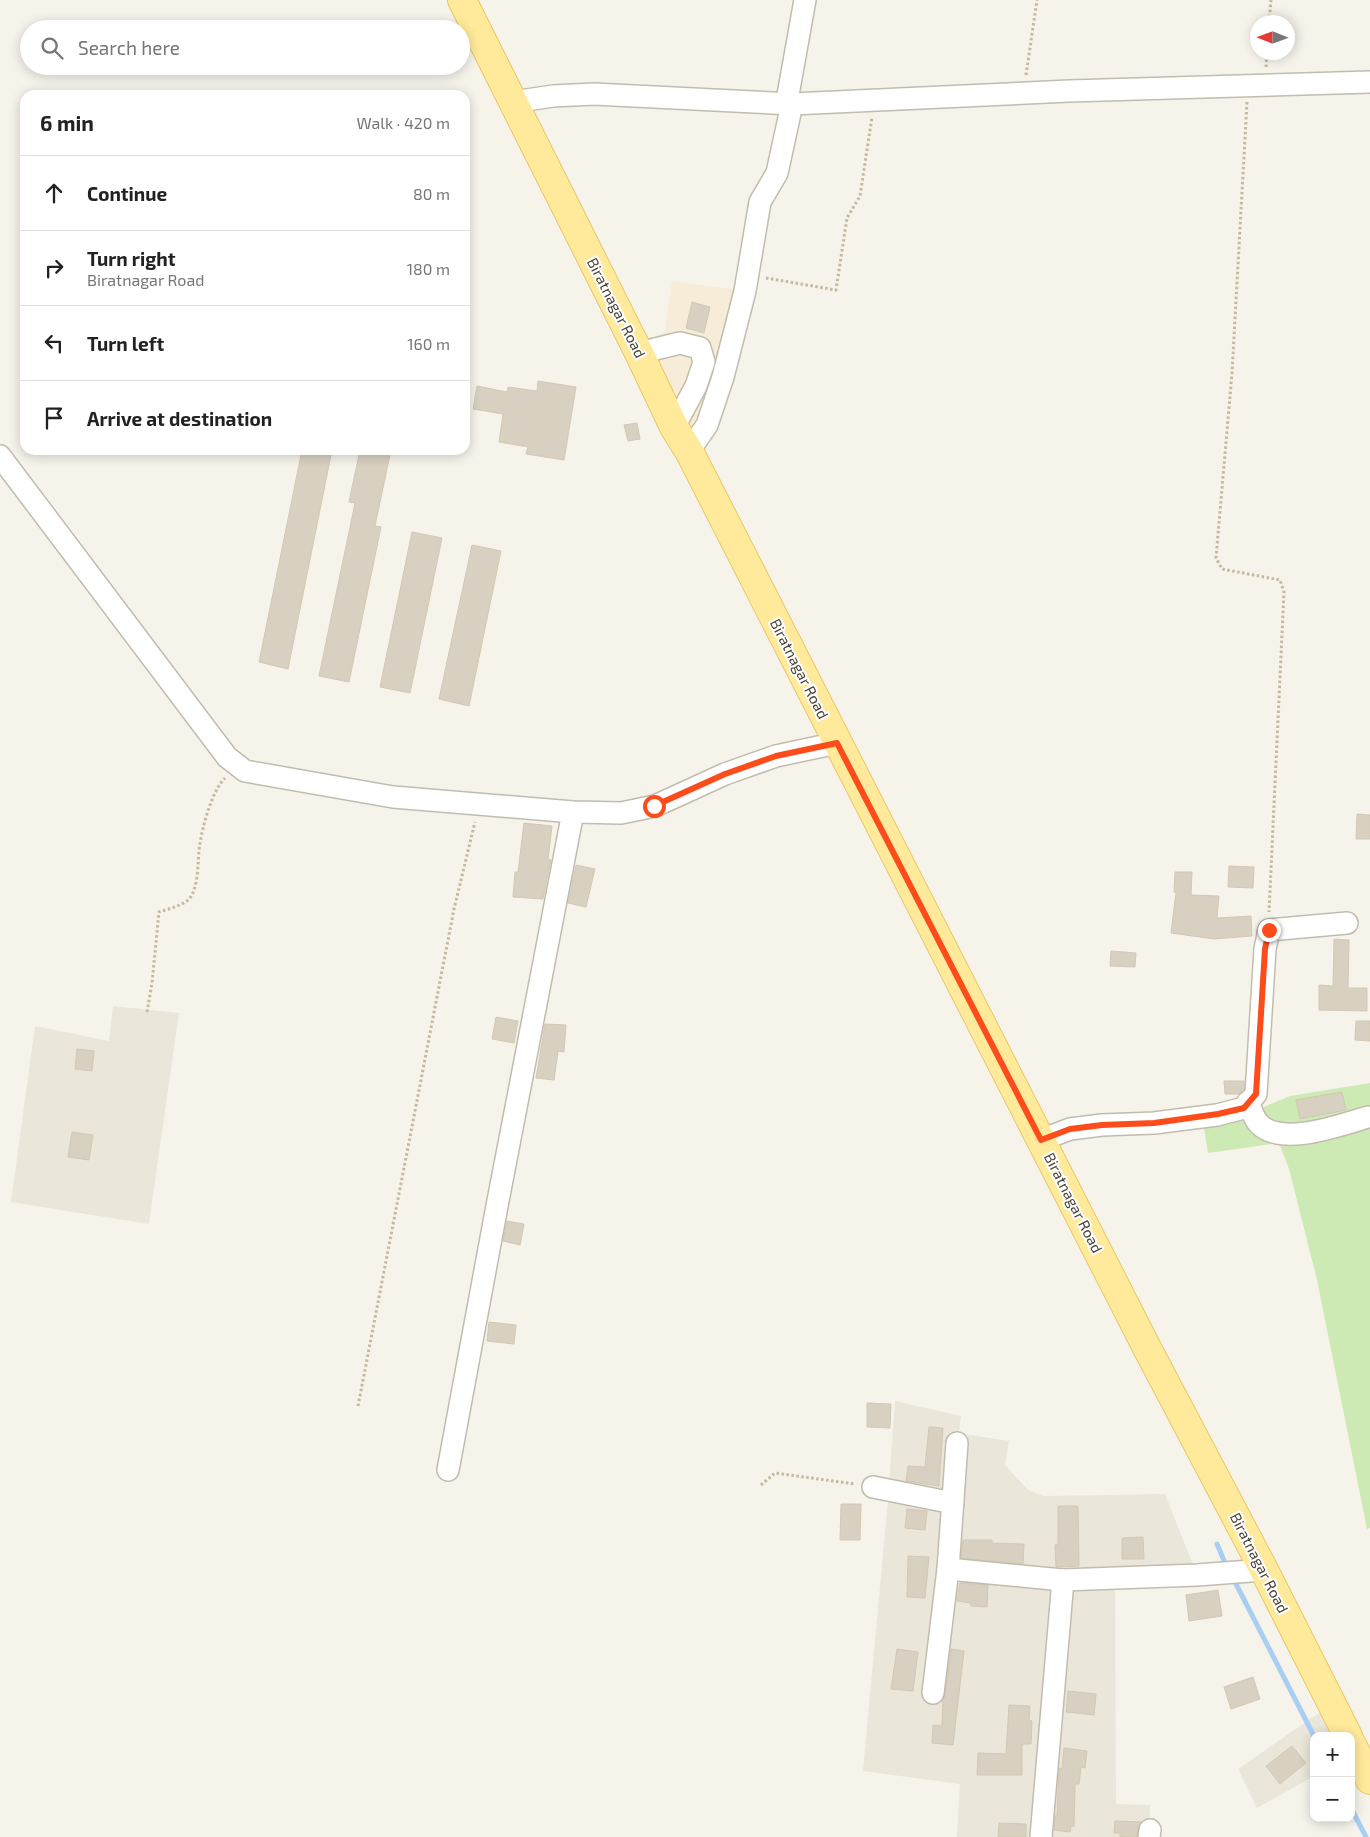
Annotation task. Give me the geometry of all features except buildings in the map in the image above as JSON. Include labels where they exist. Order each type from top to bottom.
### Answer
[{"type":"main road","name":"Biratnagar Road","points":[[462,0],[639,353],[674,427],[689,451],[1147,1348],[1264,1570],[1346,1732]]},
{"type":"main road","points":[[1355,1751],[1370,1780]]},
{"type":"street","points":[[689,451],[707,425],[724,377],[748,275],[760,202],[777,173],[792,104],[788,95],[805,0]]},
{"type":"street","points":[[513,102],[553,96],[594,94],[792,104],[1024,93],[1370,82]]},
{"type":"street","points":[[639,353],[680,343],[700,348],[704,362],[696,386],[674,427]]},
{"type":"street","points":[[0,456],[227,757],[245,771],[393,797],[573,812],[621,813],[654,806],[725,774],[776,756],[837,743]]},
{"type":"street","points":[[448,1470],[573,812]]},
{"type":"street","points":[[1041,1140],[1070,1129],[1102,1125],[1154,1123],[1218,1114],[1244,1108],[1256,1094],[1265,949],[1269,930],[1347,923]]},
{"type":"street","points":[[1248,1102],[1258,1123],[1272,1132],[1297,1134],[1368,1117]]},
{"type":"street","points":[[933,1692],[948,1569],[957,1443]]},
{"type":"street","points":[[873,1487],[953,1503]]},
{"type":"street","points":[[948,1569],[1062,1580],[1196,1575],[1264,1570]]},
{"type":"street","points":[[1041,1837],[1062,1580]]},
{"type":"path","points":[[1024,93],[1038,0]]},
{"type":"path","points":[[1270,15],[1271,0]]},
{"type":"path","points":[[1267,60],[1266,77],[1248,85],[1232,373],[1216,558],[1222,569],[1280,580],[1284,592],[1269,888],[1269,930]]},
{"type":"path","points":[[748,275],[836,290],[847,218],[860,196],[875,99]]},
{"type":"path","points":[[147,1012],[152,983],[159,912],[189,900],[195,886],[200,844],[210,808],[222,782],[239,766]]},
{"type":"path","points":[[358,1406],[454,909],[471,843],[478,805]]},
{"type":"path","points":[[762,1485],[775,1473],[873,1487]]},
{"type":"shaded area","points":[[672,281],[738,290],[701,418],[690,435],[644,341],[665,332]]},
{"type":"shaded area","points":[[113,1006],[179,1013],[149,1224],[11,1202],[35,1026],[109,1041]]},
{"type":"shaded area","points":[[895,1401],[961,1416],[959,1433],[1009,1441],[1005,1465],[1028,1490],[1043,1496],[1165,1494],[1197,1575],[1115,1577],[1116,1804],[1150,1805],[1149,1837],[957,1837],[960,1784],[863,1771],[888,1500]]},
{"type":"shaded area","points":[[1332,1704],[1346,1732],[1310,1732],[1310,1778],[1257,1808],[1238,1769]]},
{"type":"green space","points":[[1370,1083],[1370,1528],[1367,1529],[1317,1280],[1289,1169],[1279,1143],[1208,1153],[1202,1116],[1254,1111],[1290,1096]]},
{"type":"waterway","points":[[1217,1544],[1225,1563]]},
{"type":"waterway","points":[[1235,1582],[1312,1732]]},
{"type":"waterway","points":[[1355,1816],[1366,1837]]},
{"type":"route","points":[[654,806],[725,774],[776,756],[837,743],[1041,1140],[1070,1129],[1102,1125],[1154,1123],[1218,1114],[1244,1108],[1256,1094],[1265,949],[1269,930]]}]
